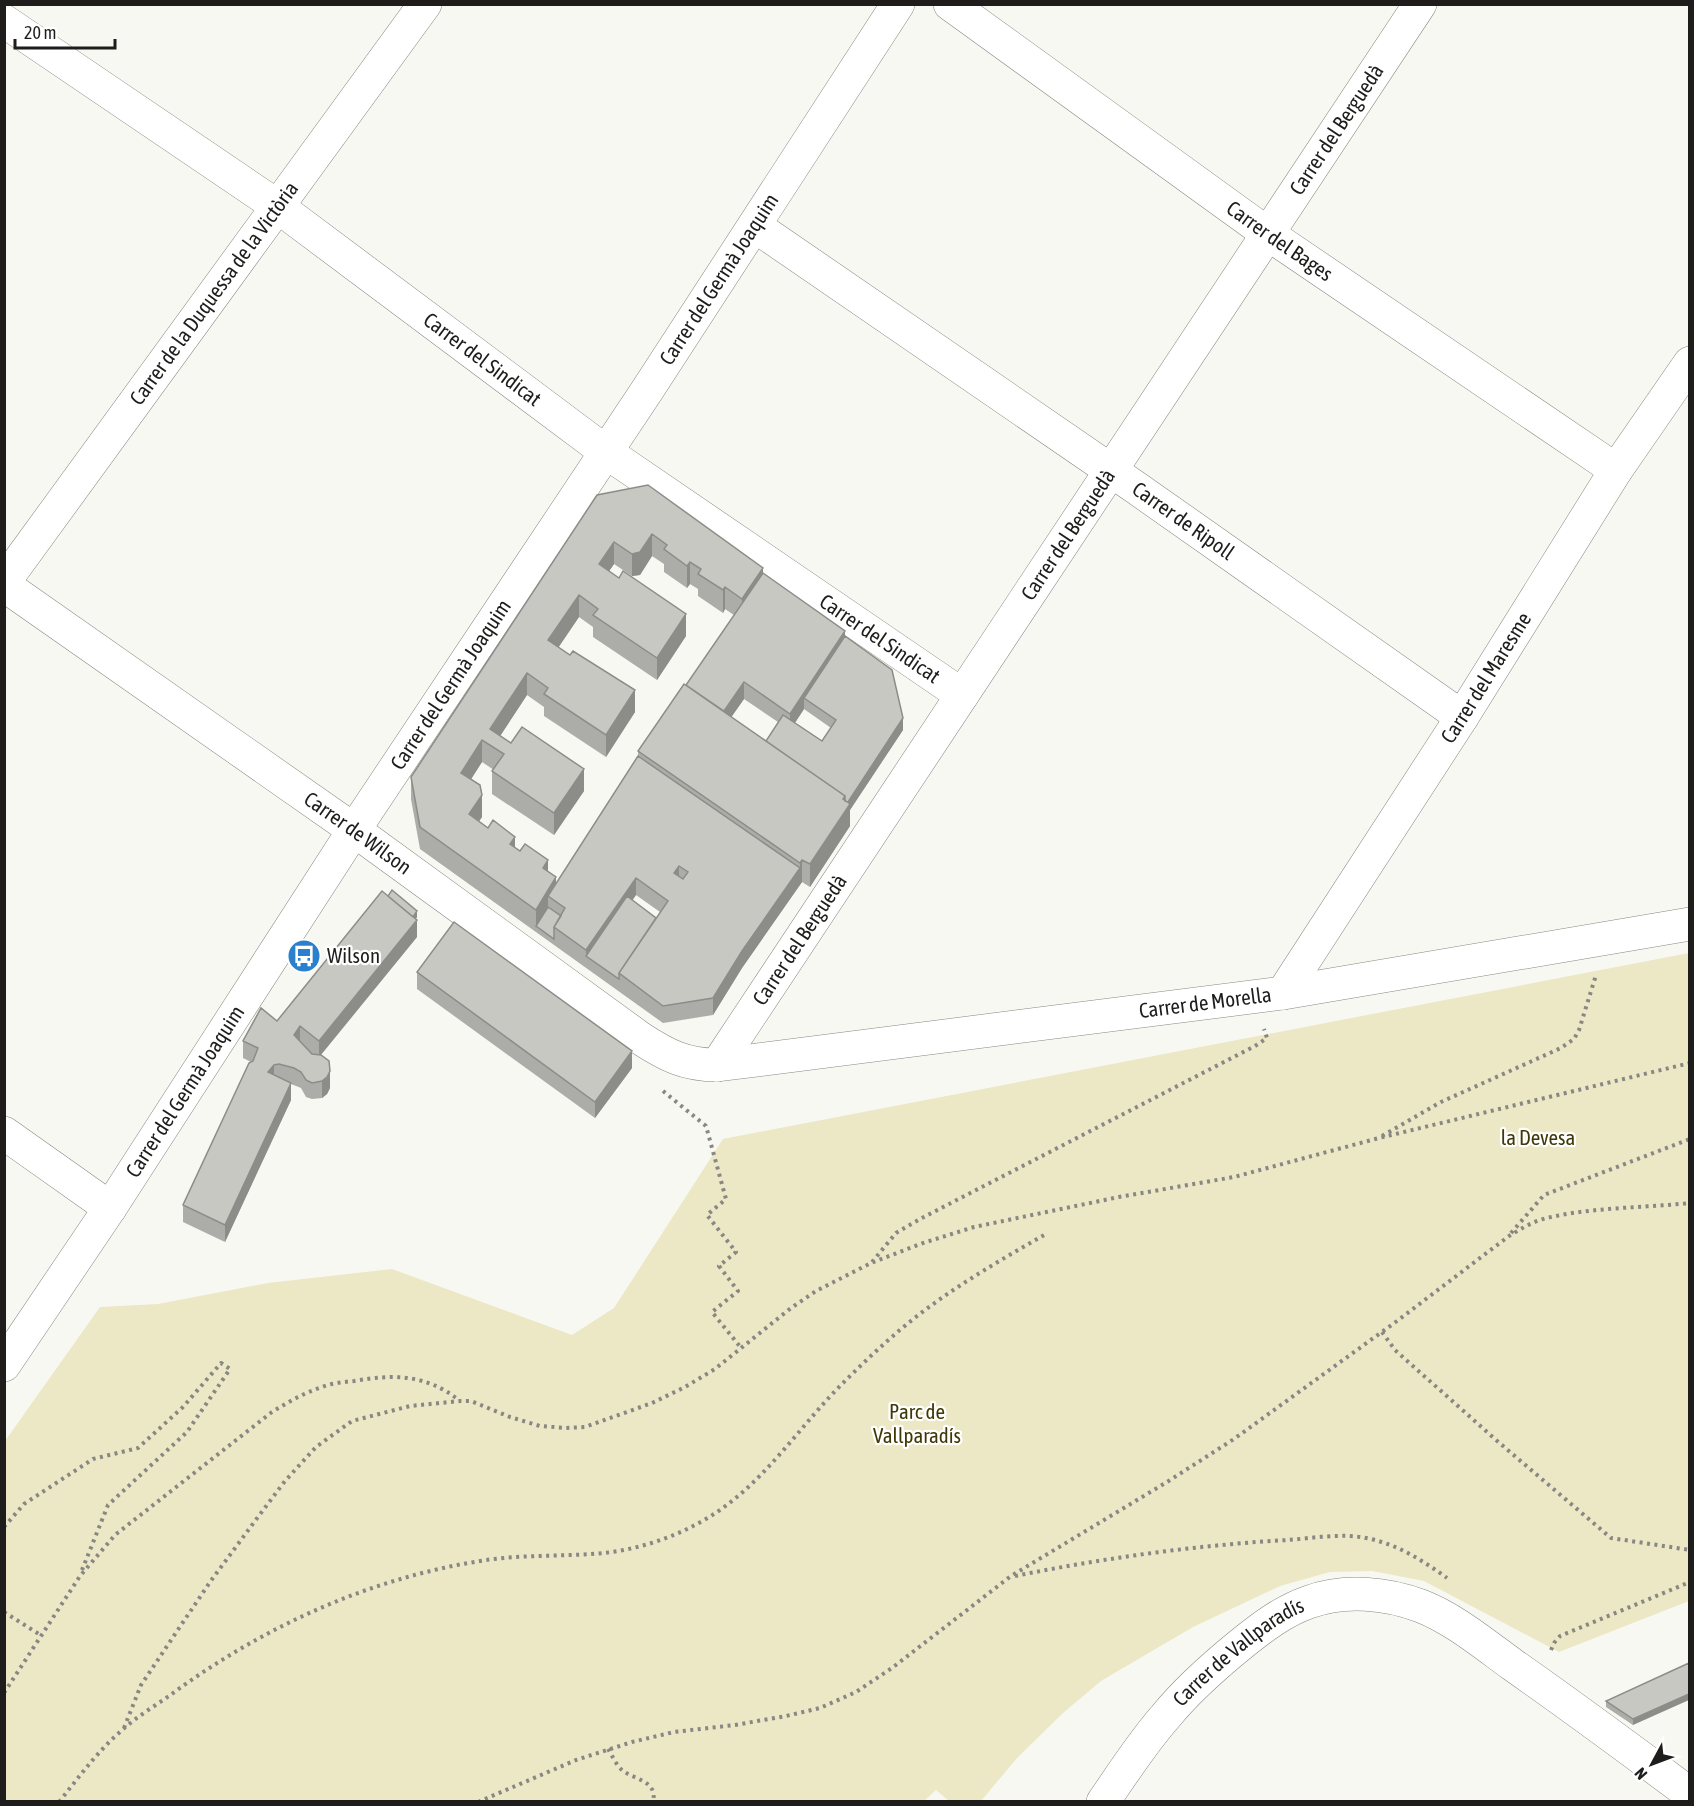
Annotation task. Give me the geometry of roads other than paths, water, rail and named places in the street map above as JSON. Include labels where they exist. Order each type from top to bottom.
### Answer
[{"type":"street","name":"Carrer de la Duquessa de la Victòria","points":[[4,583],[425,4]]},
{"type":"street","name":"Carrer del Germà Joaquim","points":[[4,1365],[110,1208],[354,830],[755,226],[898,4]]},
{"type":"street","name":"Carrer del Bages","points":[[950,4],[1268,234],[1616,470]]},
{"type":"street","name":"Carrer del Berguedà","points":[[717,1065],[1420,4]]},
{"type":"street","name":"Carrer del Sindicat","points":[[4,21],[277,206],[606,452],[962,695]]},
{"type":"street","name":"Carrer de Ripoll","points":[[755,226],[1111,471],[1462,717]]},
{"type":"street","name":"Carrer del Maresme","points":[[1269,994],[1462,717],[1616,470],[1689,363]]},
{"type":"street","name":"Carrer de Wilson","points":[[4,583],[354,830],[665,1055],[698,1065],[717,1065]]},
{"type":"street","name":"Carrer de Morella","points":[[717,1065],[1269,994],[1689,924]]},
{"type":"street","points":[[4,1133],[110,1208]]},
{"type":"street","name":"Carrer de Vallparadís","points":[[1103,1802],[1164,1718],[1194,1685],[1266,1624],[1309,1602],[1329,1596],[1376,1595],[1401,1599],[1423,1607],[1469,1634],[1689,1794]]},
{"type":"place","name":"Wilson","points":[[304,956]]},
{"type":"park label","name":"la Devesa","points":[[1538,1138]]},
{"type":"park label","name":"Parc de Vallparadís","points":[[917,1424]]}]
